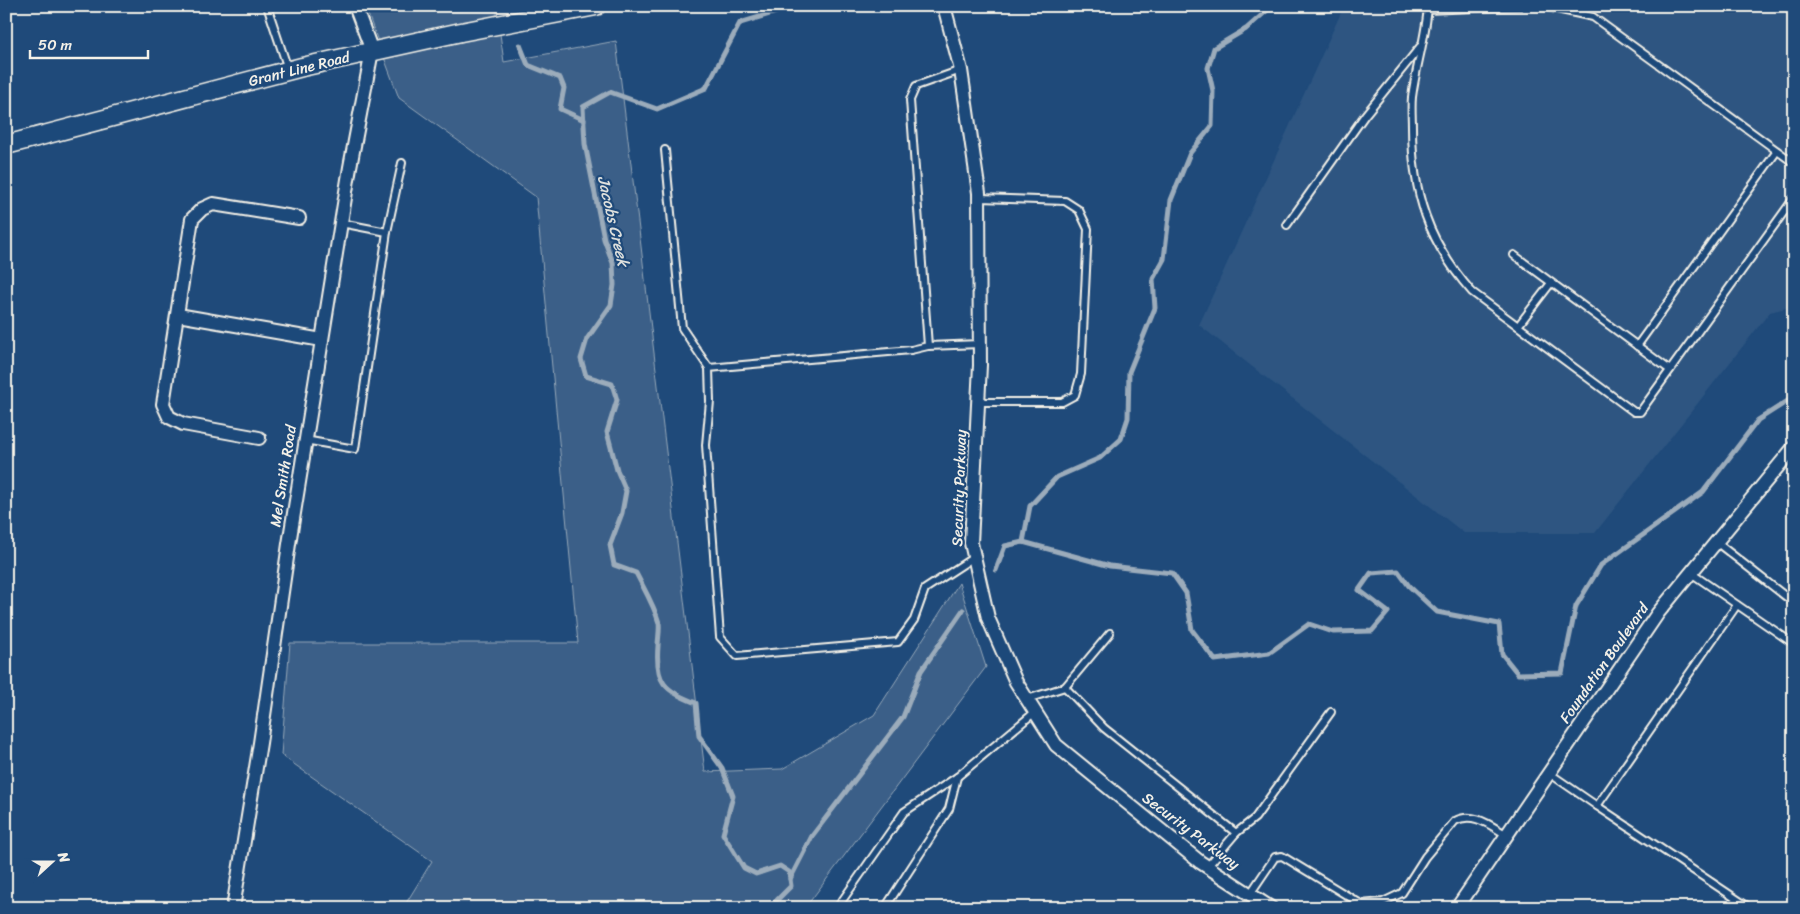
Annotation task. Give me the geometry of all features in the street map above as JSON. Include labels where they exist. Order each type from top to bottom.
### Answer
[{"type":"main road","name":"Grant Line Road","points":[[6,145],[372,51],[596,6]]},
{"type":"street","points":[[355,6],[372,51]]},
{"type":"street","name":"Security Parkway","points":[[944,6],[961,70],[980,198],[980,344],[971,544],[988,618],[1016,682],[1056,745],[1208,866],[1271,908]]},
{"type":"street","name":"Mel Smith Road","points":[[233,908],[322,340],[372,51]]},
{"type":"street","points":[[259,438],[184,424],[169,417],[163,404],[192,219],[202,209],[213,204],[299,218]]},
{"type":"street","points":[[178,315],[322,340]]},
{"type":"street","name":"Foundation Boulevard","points":[[1457,908],[1658,613],[1794,447]]},
{"type":"lane","points":[[267,6],[289,71]]},
{"type":"lane","points":[[1520,6],[1428,8],[1412,98],[1412,162],[1419,196],[1433,235],[1458,275],[1472,292],[1634,412],[1640,412],[1794,198]]},
{"type":"lane","points":[[1543,6],[1593,18],[1794,163]]},
{"type":"lane","points":[[1287,225],[1365,115],[1421,46]]},
{"type":"lane","points":[[928,346],[910,100],[916,86],[961,70]]},
{"type":"lane","points":[[665,150],[682,328],[709,368],[710,401],[706,445],[720,637],[737,656],[898,642],[914,620],[925,589],[974,558]]},
{"type":"lane","points":[[1637,346],[1777,151]]},
{"type":"lane","points":[[306,440],[355,449],[387,232],[402,162]]},
{"type":"lane","points":[[978,402],[1062,402],[1075,395],[1081,374],[1088,229],[1079,210],[1065,201],[980,198]]},
{"type":"lane","points":[[341,223],[387,232]]},
{"type":"lane","points":[[1514,255],[1670,370]]},
{"type":"lane","points":[[1518,326],[1551,283]]},
{"type":"lane","points":[[709,368],[911,350],[928,346],[980,344]]},
{"type":"lane","points":[[1716,542],[1794,603]]},
{"type":"lane","points":[[1691,573],[1794,644]]},
{"type":"lane","points":[[1597,806],[1737,604]]},
{"type":"lane","points":[[1027,699],[1064,687],[1110,633]]},
{"type":"lane","points":[[1064,687],[1104,728],[1236,833]]},
{"type":"lane","points":[[837,908],[904,812],[958,777],[1035,712]]},
{"type":"lane","points":[[1208,866],[1236,833],[1256,818],[1331,712]]},
{"type":"lane","points":[[1549,773],[1750,908]]},
{"type":"lane","points":[[885,908],[950,809],[958,777]]},
{"type":"lane","points":[[1250,894],[1275,858],[1282,856],[1361,904],[1383,902],[1402,893],[1425,857],[1455,821],[1460,818],[1474,817],[1507,835]]},
{"type":"shaded area","points":[[365,6],[496,6],[504,62],[616,41],[705,772],[782,769],[874,715],[959,583],[986,667],[805,908],[403,908],[432,861],[281,755],[290,643],[578,643],[536,197],[399,98]]},
{"type":"shaded area","points":[[1344,6],[1794,6],[1794,306],[1770,312],[1595,533],[1464,533],[1199,325]]},
{"type":"waterway","name":"Jacobs Creek","points":[[772,908],[774,903],[791,886],[789,872],[780,866],[756,874],[744,868],[723,834],[733,796],[722,768],[699,736],[696,703],[676,694],[664,684],[660,677],[657,659],[659,623],[649,597],[636,573],[614,565],[610,545],[622,513],[626,491],[617,470],[607,432],[617,400],[612,384],[586,376],[581,359],[587,339],[611,305],[614,285],[613,263],[604,239],[585,144],[583,107],[610,92],[657,109],[706,88],[740,23],[796,6]]},
{"type":"waterway","points":[[1023,542],[1030,506],[1057,477],[1100,458],[1121,439],[1128,418],[1129,372],[1155,308],[1153,279],[1164,259],[1171,200],[1190,153],[1212,126],[1213,91],[1208,68],[1214,48],[1246,29],[1272,6]]},
{"type":"waterway","points":[[451,9],[493,8]]},
{"type":"waterway","points":[[520,45],[528,65],[560,78],[564,88],[560,109],[584,120]]},
{"type":"waterway","points":[[996,570],[1005,546],[1023,542],[1110,566],[1172,573],[1186,593],[1192,630],[1215,660],[1269,653],[1309,624],[1333,632],[1372,631],[1388,612],[1359,590],[1371,573],[1398,571],[1409,586],[1437,612],[1499,624],[1502,654],[1518,674],[1562,673],[1576,606],[1601,565],[1703,492],[1758,420],[1794,397]]},
{"type":"waterway","points":[[790,879],[812,836],[903,717],[921,671],[963,610]]}]
